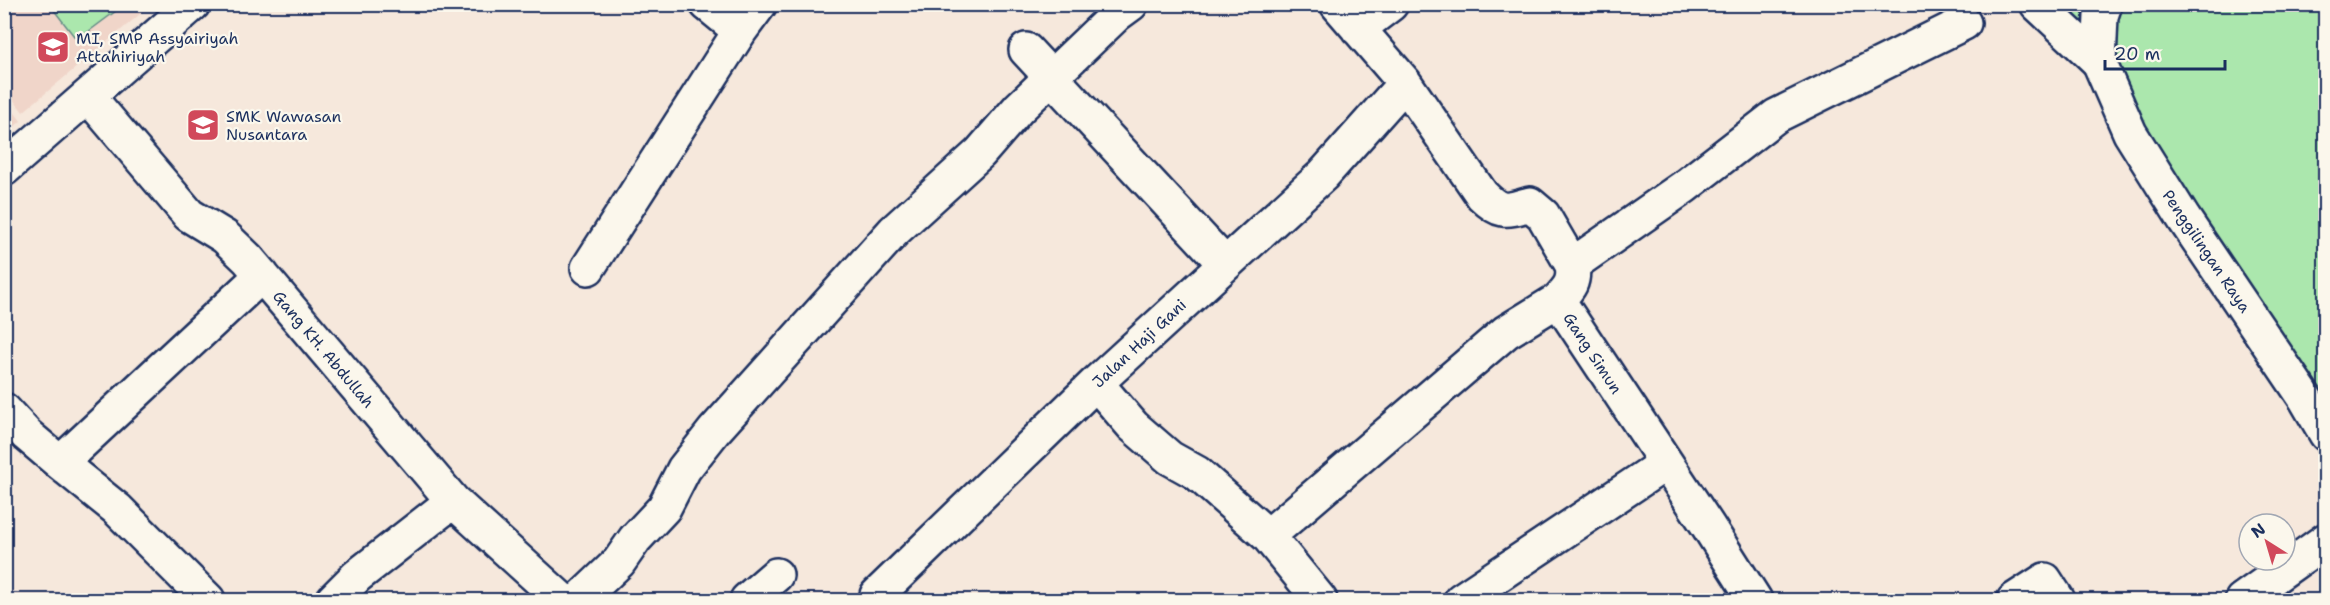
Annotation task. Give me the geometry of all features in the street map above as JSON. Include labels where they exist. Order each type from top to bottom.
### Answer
[{"type":"street","points":[[4,169],[193,4]]},
{"type":"street","points":[[707,4],[740,31]]},
{"type":"street","points":[[588,268],[740,31],[760,4]]},
{"type":"street","points":[[579,600],[619,562],[635,539],[664,508],[684,469],[761,378],[894,231],[980,153],[1019,108],[1116,15],[1131,4]]},
{"type":"street","points":[[1336,4],[1405,83],[1482,195],[1492,206],[1506,211],[1530,204],[1538,208],[1572,265],[1684,187],[1776,116],[1964,23]]},
{"type":"street","points":[[1358,29],[1390,4]]},
{"type":"street","points":[[2037,4],[2099,62]]},
{"type":"street","points":[[2099,62],[2101,16],[2105,4]]},
{"type":"street","points":[[1026,50],[1225,264]]},
{"type":"street","name":"Penggilingan Raya","points":[[2099,62],[2130,133],[2184,219],[2305,398],[2325,434]]},
{"type":"street","name":"Jalan Haji Gani","points":[[883,600],[877,595],[1096,383],[1323,175],[1405,83]]},
{"type":"street","name":"Gang KH. Abdullah","points":[[88,96],[189,215],[225,237],[262,275],[453,501],[562,600]]},
{"type":"street","name":"Gang Simun","points":[[1572,265],[1574,274],[1572,286],[1558,300],[1755,600]]},
{"type":"street","points":[[60,463],[262,275]]},
{"type":"street","points":[[1268,536],[1506,332],[1558,300]]},
{"type":"street","points":[[1096,383],[1133,426],[1170,458],[1197,473],[1268,536],[1320,600]]},
{"type":"street","points":[[4,410],[27,435],[117,509],[208,600]]},
{"type":"street","points":[[1461,600],[1666,463]]},
{"type":"street","points":[[333,600],[357,576],[453,501]]},
{"type":"street","points":[[2242,600],[2325,540]]},
{"type":"street","points":[[747,600],[776,575]]},
{"type":"street","points":[[2014,600],[2045,580],[2058,600]]},
{"type":"shaded area","name":"MI, SMP Assyairiyah Attahiriyah","points":[[5,5],[151,5],[23,112],[5,89]]},
{"type":"shaded area","points":[[4,98],[21,121],[5,135],[4,135]]},
{"type":"green space","points":[[50,5],[124,5],[77,40]]},
{"type":"green space","points":[[2035,5],[2325,5],[2325,434],[2099,62]]},
{"type":"place","name":"MI, SMP Assyairiyah Attahiriyah","points":[[53,47]]},
{"type":"place","name":"SMK Wawasan Nusantara","points":[[203,125]]}]
